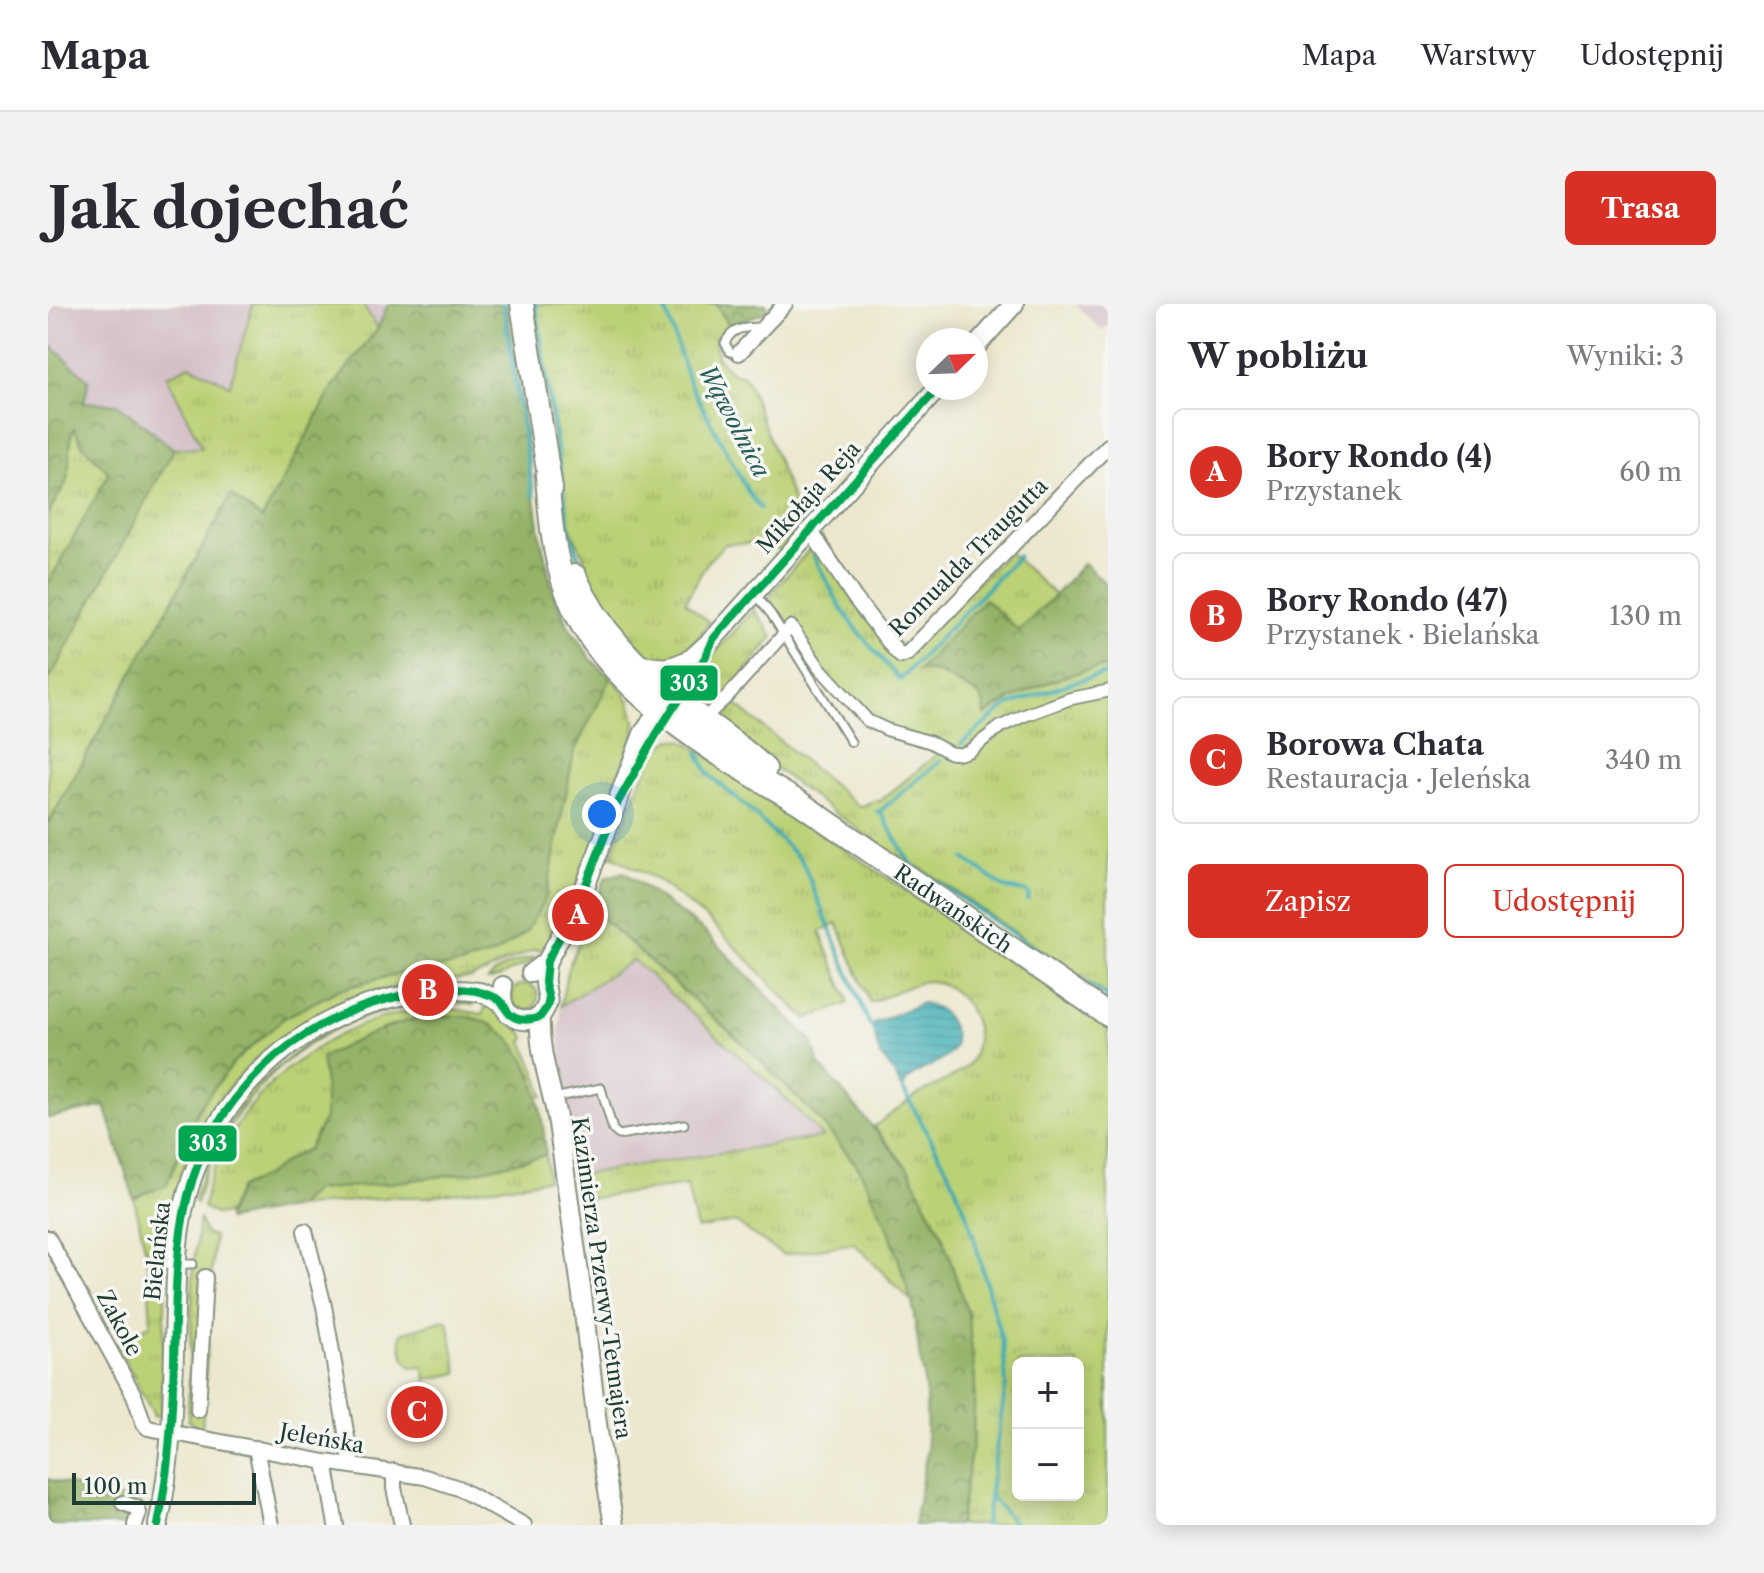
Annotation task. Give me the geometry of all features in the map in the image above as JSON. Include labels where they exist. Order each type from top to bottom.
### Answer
[{"type":"main road","name":"Radwańskich","points":[[522,304],[558,565],[568,597],[601,654],[630,671],[668,705],[760,765],[800,803],[1108,1015]]},
{"type":"street","points":[[739,353],[785,304]]},
{"type":"street","points":[[988,333],[1014,304]]},
{"type":"street","name":"Mikołaja Reja","points":[[618,802],[656,735],[692,658],[714,638],[927,400]]},
{"type":"street","name":"Romualda Traugutta","points":[[810,530],[854,597],[901,656],[908,653],[1108,446]]},
{"type":"street","points":[[710,713],[791,626],[819,667],[868,721],[930,742],[950,753],[969,751],[1000,727],[1023,716],[1069,699],[1108,691]]},
{"type":"street","name":"Mikołaja Reja","points":[[538,978],[562,943],[643,734],[706,656],[714,638]]},
{"type":"street","points":[[643,734],[630,671],[674,667],[692,658]]},
{"type":"street","points":[[516,975],[538,978],[549,999],[547,1007],[532,1019],[511,1016],[503,994],[516,975]]},
{"type":"street","name":"Bielańska","points":[[158,1525],[171,1434],[180,1229],[186,1197],[216,1127],[242,1090],[274,1057],[333,1019],[378,1001],[429,992],[503,994]]},
{"type":"street","name":"Kazimierza Przerwy-Tetmajera","points":[[532,1019],[554,1098],[598,1432],[614,1525]]},
{"type":"street","points":[[305,1231],[324,1306],[352,1466]]},
{"type":"street","name":"Zakole","points":[[48,1238],[134,1395],[144,1424],[150,1429]]},
{"type":"street","points":[[198,1410],[205,1277]]},
{"type":"street","name":"Jeleńska","points":[[150,1429],[325,1462],[425,1477],[458,1488],[524,1525]]},
{"type":"street","points":[[256,1448],[271,1525]]},
{"type":"street","points":[[325,1462],[336,1525]]},
{"type":"street","points":[[394,1471],[394,1488],[402,1525]]},
{"type":"street","points":[[123,1503],[137,1508],[139,1513],[135,1525]]},
{"type":"lane","points":[[753,593],[771,614],[851,742]]},
{"type":"lane","points":[[554,1098],[601,1088],[613,1130],[619,1135],[684,1124]]},
{"type":"shaded area","points":[[48,304],[388,304],[378,328],[333,387],[262,519],[117,404],[83,402],[71,434],[48,427]]},
{"type":"shaded area","points":[[1075,304],[1108,304],[1108,325],[1102,331]]},
{"type":"shaded area","points":[[632,960],[778,1091],[823,1138],[577,1175],[561,1057],[561,1006]]},
{"type":"green space","points":[[253,304],[362,304],[378,328],[333,387],[262,519],[231,496],[48,824],[48,682],[174,449],[202,448],[167,376],[190,365],[230,385]]},
{"type":"green space","points":[[388,304],[507,304],[541,540],[554,594],[569,627],[592,660],[611,678],[574,752],[546,897],[526,932],[496,953],[463,964],[400,973],[338,990],[284,1018],[235,1061],[198,1109],[166,1186],[134,1199],[105,1106],[48,1118],[48,824],[231,495],[262,519],[333,387],[378,328]]},
{"type":"green space","points":[[533,304],[716,304],[729,325],[715,338],[717,357],[733,374],[744,375],[804,523],[781,550],[754,543],[725,544],[708,561],[685,602],[709,622],[679,658],[651,662],[620,637],[624,632],[600,598],[588,574],[582,552],[564,514]]},
{"type":"green space","points":[[716,304],[766,304],[768,311],[729,325]]},
{"type":"green space","points":[[48,343],[89,380],[84,402],[117,404],[174,449],[48,682],[48,584],[109,473],[82,444],[74,428],[68,479],[48,514]]},
{"type":"green space","points":[[74,427],[82,445],[110,473],[48,584],[48,514],[68,479]]},
{"type":"green space","points":[[821,536],[861,599],[905,651],[1009,552],[1055,595],[1018,632],[985,600],[919,671],[943,675],[978,694],[986,715],[1044,684],[1108,667],[1108,996],[921,868],[908,864],[858,829],[714,717],[729,699],[860,807],[876,800],[879,802],[940,752],[865,725],[792,641],[768,597]]},
{"type":"green space","points":[[1084,563],[1108,586],[1108,667],[1044,684],[985,715],[984,704],[978,694],[943,675],[918,671],[985,599],[1019,631]]},
{"type":"green space","points":[[754,609],[773,637],[725,696],[709,709],[698,693],[703,672]]},
{"type":"green space","points":[[611,678],[630,702],[635,720],[634,736],[612,789],[598,838],[559,927],[540,951],[536,949],[472,978],[391,988],[331,1008],[299,1025],[243,1072],[200,1131],[185,1164],[172,1213],[166,1267],[161,1417],[153,1416],[116,1344],[151,1324],[147,1257],[134,1199],[166,1186],[198,1109],[235,1061],[284,1018],[338,990],[400,973],[463,964],[546,897],[574,752]]},
{"type":"green space","points":[[672,739],[682,740],[766,791],[770,799],[1108,1027],[1108,1525],[959,1525],[973,1440],[975,1380],[968,1314],[942,1235],[909,1170],[874,1126],[919,1094],[967,1066],[977,1041],[976,1027],[964,1001],[942,984],[928,981],[870,1003],[837,923],[820,932],[847,1004],[806,1019],[711,922],[659,881],[612,856],[636,791],[653,758]]},
{"type":"green space","points":[[624,872],[704,931],[811,1040],[819,1064],[909,1170],[942,1235],[968,1314],[975,1380],[973,1440],[959,1525],[914,1525],[927,1450],[926,1395],[912,1302],[889,1230],[859,1168],[818,1118],[748,1048],[599,916],[596,900],[606,877]]},
{"type":"green space","points":[[596,900],[599,916],[748,1048],[818,1118],[859,1168],[889,1230],[912,1302],[854,1243],[783,1255],[735,1222],[697,1229],[687,1185],[578,1200],[577,1175],[823,1137],[778,1091],[633,960],[561,1006],[567,971]]},
{"type":"green space","points":[[535,957],[528,964],[488,980],[503,968]]},
{"type":"green space","points":[[525,984],[534,988],[538,997],[534,1006],[525,1010],[516,1006],[512,997],[516,988]]},
{"type":"green space","points":[[430,999],[474,1002],[473,1005],[431,1003],[389,1010],[354,1021],[292,1056],[243,1107],[224,1136],[196,1203],[193,1199],[217,1139],[253,1088],[308,1042],[366,1012]]},
{"type":"green space","points":[[486,1004],[504,1013],[523,1033],[526,1039],[523,1041],[543,1096],[538,1097],[530,1069],[521,1055],[484,1022],[461,1016],[441,1016],[399,1024],[322,1058],[325,1118],[308,1149],[240,1188],[227,1215],[215,1214],[203,1207],[214,1168],[233,1131],[258,1098],[288,1068],[322,1044],[360,1026],[399,1013],[440,1008],[483,1014]]},
{"type":"green space","points":[[428,1016],[456,1016],[483,1021],[514,1044],[525,1060],[538,1097],[546,1155],[474,1172],[315,1190],[296,1207],[227,1220],[240,1188],[308,1149],[325,1118],[321,1058],[373,1033]]},
{"type":"green space","points":[[546,1155],[548,1180],[430,1197],[391,1197],[296,1207],[315,1190],[474,1172]]},
{"type":"green space","points":[[199,1218],[206,1235],[214,1236],[202,1430],[188,1420],[193,1271]]},
{"type":"green space","points":[[448,1321],[458,1373],[426,1380],[424,1367],[412,1368],[406,1361],[401,1348],[401,1333]]},
{"type":"green space","points":[[48,1479],[141,1504],[137,1525],[48,1525]]},
{"type":"water","points":[[922,1003],[946,1016],[955,1037],[954,1046],[944,1059],[909,1079],[903,1089],[879,1051],[874,1023]]},
{"type":"waterway","points":[[503,304],[533,496]]},
{"type":"waterway","points":[[536,304],[564,495],[583,572]]},
{"type":"waterway","name":"Wąwolnica","points":[[664,304],[689,382],[760,508]]},
{"type":"waterway","points":[[813,555],[841,608],[900,680],[1018,556]]},
{"type":"waterway","points":[[961,744],[1009,705],[1108,673]]},
{"type":"waterway","points":[[698,753],[709,775],[802,861],[876,1034]]},
{"type":"waterway","points":[[880,811],[941,760]]},
{"type":"waterway","points":[[877,812],[880,811],[908,860],[916,868],[1108,998]]},
{"type":"waterway","points":[[964,858],[1005,888],[1025,891],[1029,894],[1028,900]]},
{"type":"waterway","points":[[903,1089],[950,1174],[969,1220],[1003,1345],[1006,1384],[985,1525]]},
{"type":"waterway","points":[[991,1497],[1016,1525]]},
{"type":"transit line","name":"303","points":[[158,1525],[169,1444],[176,1280],[186,1205],[196,1170],[211,1136],[233,1102],[262,1069],[304,1035],[336,1017],[388,999],[460,989],[497,998],[510,1015],[518,1019],[540,1017],[549,999],[545,983],[547,961],[580,900],[618,802],[714,638],[927,400]]},
{"type":"place","name":"Bory Rondo (4)","points":[[578,915]]},
{"type":"place","name":"Bory Rondo (47)","points":[[428,990]]},
{"type":"place","name":"Borowa Chata","points":[[417,1412]]}]
